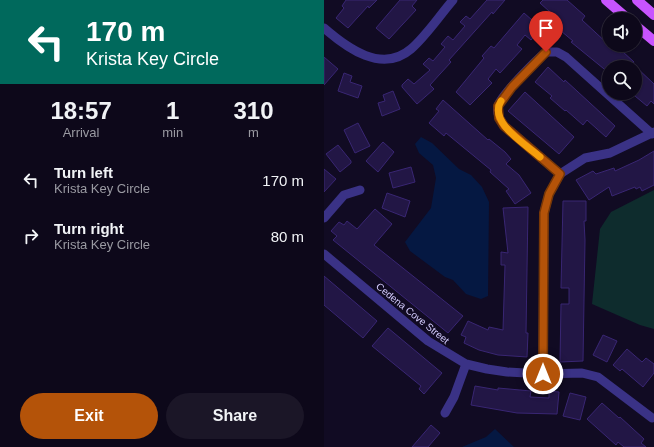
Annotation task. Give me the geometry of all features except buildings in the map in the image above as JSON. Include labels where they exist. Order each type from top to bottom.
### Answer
[{"type":"main road","points":[[606,0],[620,12]]},
{"type":"main road","points":[[637,0],[654,14]]},
{"type":"main road","points":[[642,31],[654,41]]},
{"type":"street","points":[[324,28],[345,46],[375,59],[392,59],[411,50],[453,0]]},
{"type":"street","points":[[543,374],[544,213],[549,194],[560,174],[585,158],[610,153],[653,133],[566,57],[557,52],[546,52],[538,58],[503,97],[498,106],[499,118],[504,126],[560,174]]},
{"type":"street","points":[[324,218],[344,195],[360,190]]},
{"type":"street","name":"Cedena Cove Street","points":[[324,254],[428,341],[466,364],[487,369],[543,374],[582,373],[598,377],[652,418]]},
{"type":"street","points":[[445,413],[454,397],[466,364]]},
{"type":"green space","points":[[654,190],[654,329],[640,325],[592,304],[600,229],[611,212]]},
{"type":"water","points":[[421,137],[432,143],[459,169],[471,175],[482,187],[489,202],[488,296],[481,299],[466,294],[453,280],[445,277],[410,251],[405,242],[431,208],[436,178],[433,165],[419,153],[415,144]]},
{"type":"water","points":[[495,429],[514,447],[462,447],[486,437]]},
{"type":"slow traffic","points":[[501,101],[498,106],[499,118],[504,126],[540,157]]},
{"type":"route","points":[[543,374],[544,213],[549,194],[560,174],[504,126],[499,118],[498,106],[503,97],[538,58],[546,52]]}]
